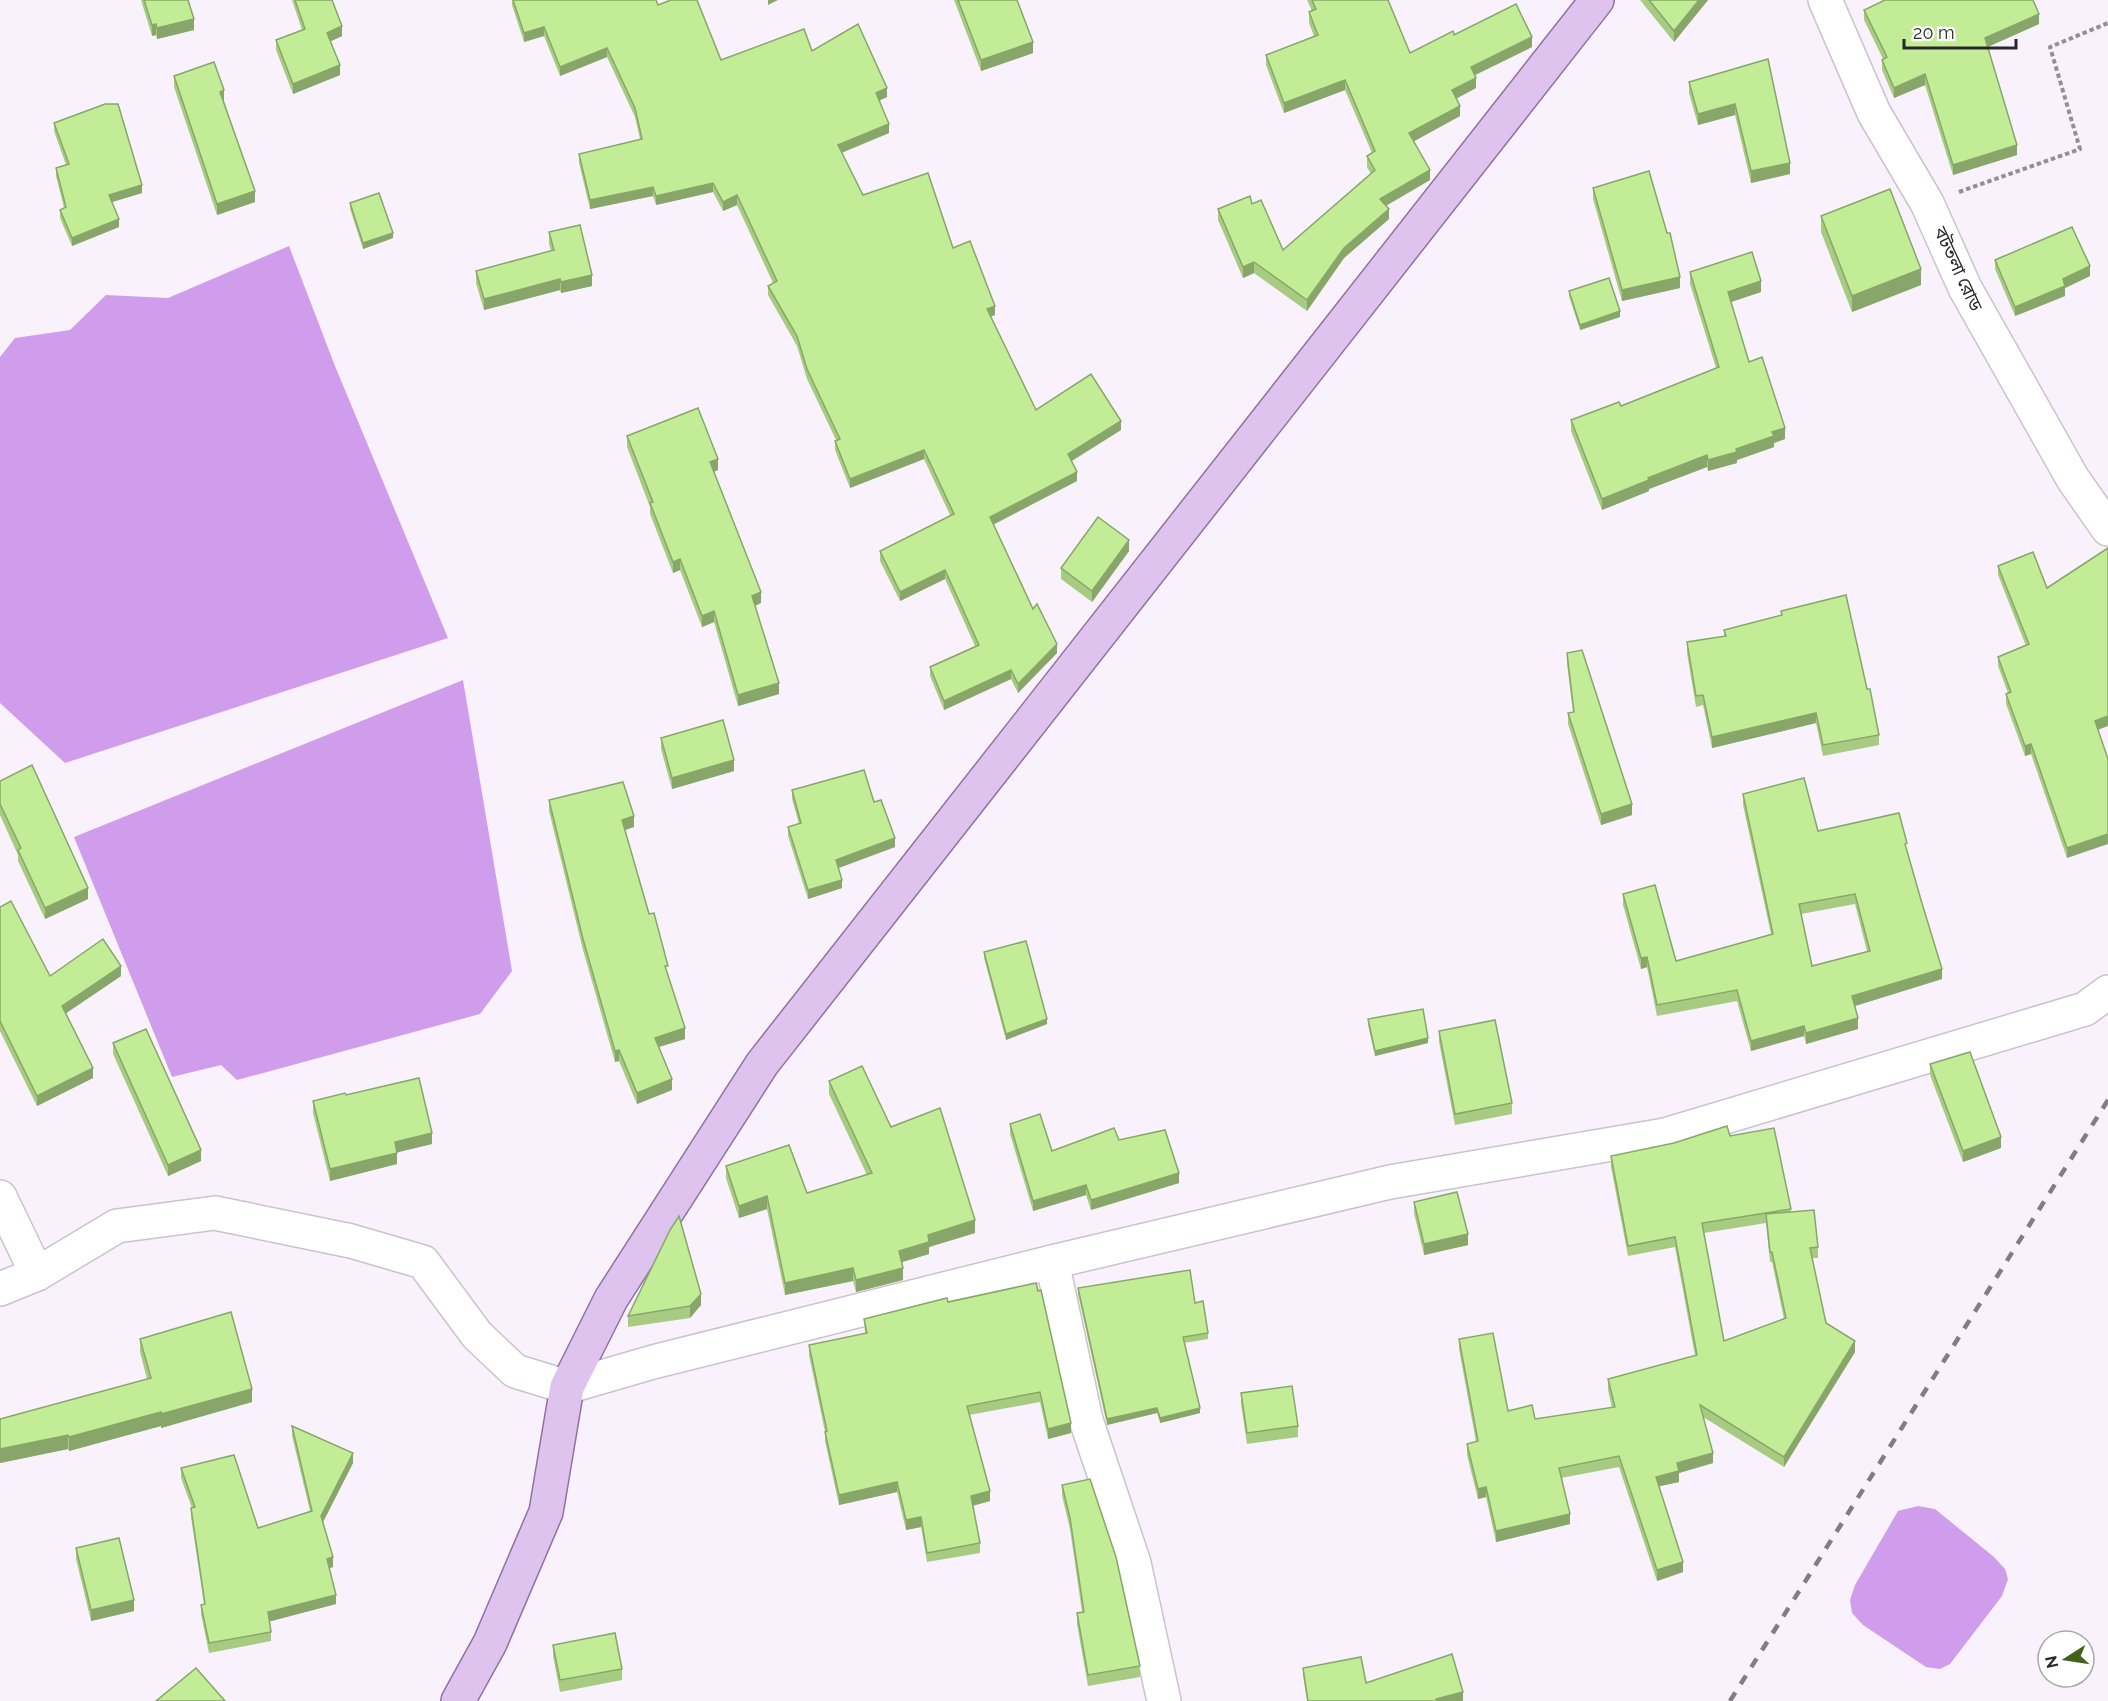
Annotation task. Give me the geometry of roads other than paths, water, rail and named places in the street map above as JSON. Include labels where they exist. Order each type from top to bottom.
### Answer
[{"type":"main road","points":[[458,1701],[490,1642],[546,1512],[567,1387],[611,1299],[762,1064],[1597,0]]},
{"type":"street","name":"বটতলা রোড","points":[[1825,0],[1874,113],[1927,203],[1965,288],[2073,479],[2108,529]]},
{"type":"street","points":[[0,1289],[37,1274],[117,1226],[215,1213],[351,1241],[423,1262],[477,1335],[515,1371],[567,1387],[653,1362],[1052,1262],[1390,1182],[1665,1135],[2085,1010],[2108,992]]},
{"type":"street","points":[[0,1197],[37,1274]]},
{"type":"street","points":[[1052,1262],[1086,1420],[1134,1563],[1164,1701]]},
{"type":"railway","points":[[1730,1701],[2108,1100]]}]
